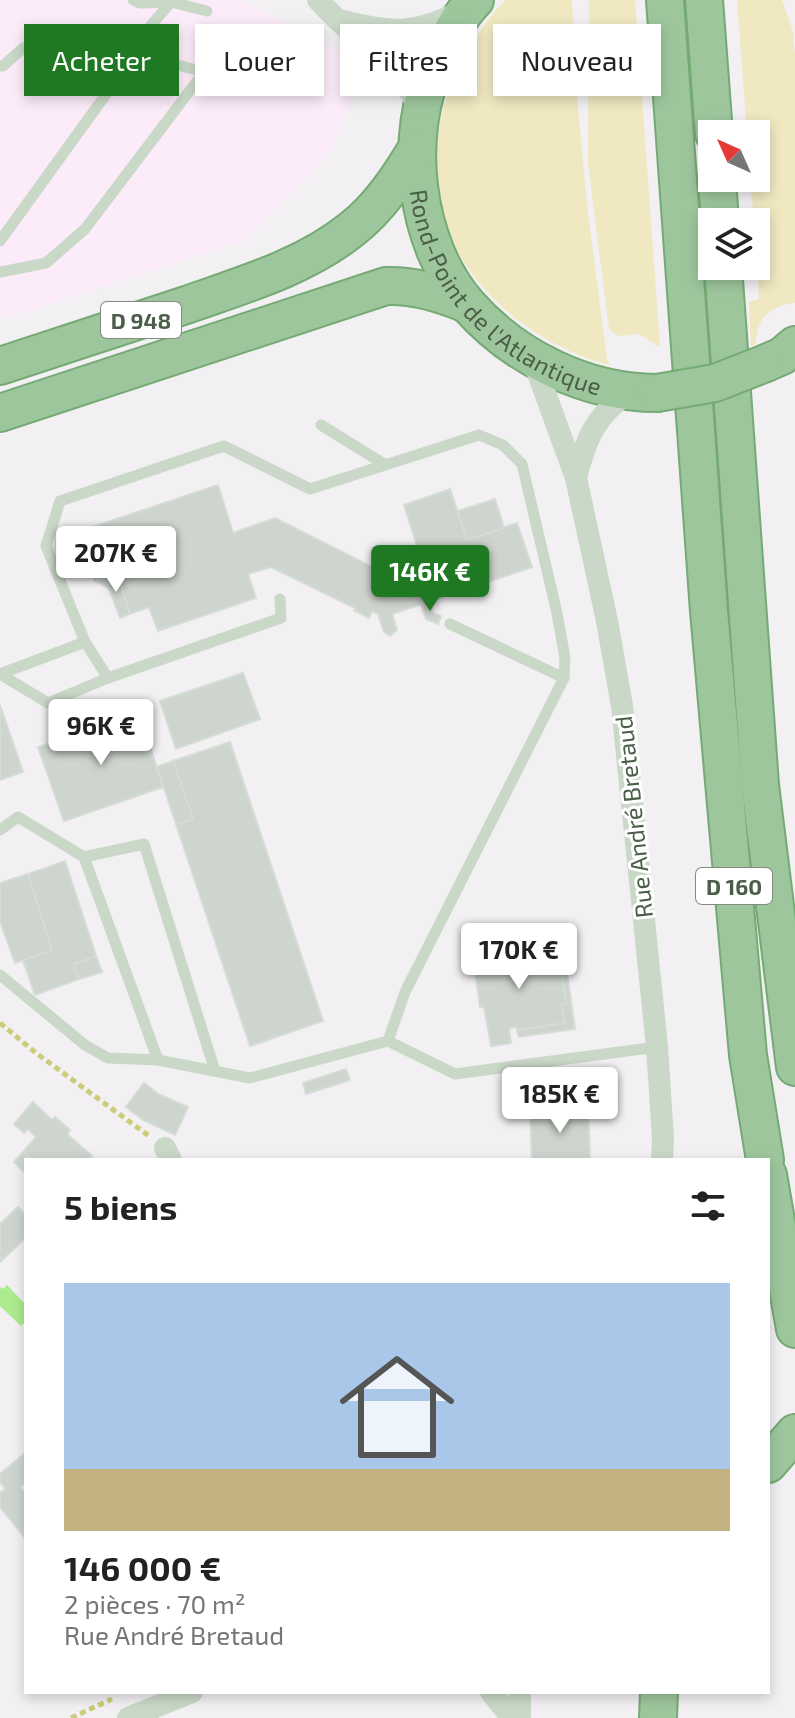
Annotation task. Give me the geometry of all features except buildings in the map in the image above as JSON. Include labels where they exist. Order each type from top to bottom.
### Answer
[{"type":"highway","name":"D 160","points":[[665,0],[709,611],[748,1055],[765,1158]]},
{"type":"highway","points":[[704,0],[713,120]]},
{"type":"highway","name":"Rond-Point de l'Atlantique","points":[[471,4],[435,64],[420,108],[417,148],[421,201],[429,230],[450,278],[467,304],[492,328],[532,357],[593,386],[642,393],[715,383],[784,356]]},
{"type":"highway","name":"D 948","points":[[0,366],[237,287],[310,256],[356,227],[400,177],[417,148]]},
{"type":"highway","name":"D 160","points":[[724,280],[760,785],[795,1067]]},
{"type":"highway","name":"D 948","points":[[0,413],[386,286],[418,288],[467,304]]},
{"type":"highway","points":[[770,1186],[795,1329]]},
{"type":"highway","points":[[658,1718],[659,1694]]},
{"type":"street","points":[[318,0],[392,69],[420,108]]},
{"type":"street","points":[[338,20],[382,30],[409,31],[436,24],[471,4]]},
{"type":"street","name":"Rue André Bretaud","points":[[532,357],[576,478],[622,706],[657,1047],[662,1158]]},
{"type":"street","name":"Rue André Bretaud","points":[[576,478],[584,444],[593,427],[615,402],[642,393]]},
{"type":"street","points":[[128,1718],[187,1694]]},
{"type":"street","points":[[493,1694],[512,1718]]},
{"type":"street","points":[[520,1694],[520,1718]]},
{"type":"lane","points":[[133,0],[140,3],[171,2],[207,11]]},
{"type":"lane","points":[[152,24],[171,2]]},
{"type":"lane","points":[[0,66],[24,48]]},
{"type":"lane","points":[[0,272],[46,263],[85,229],[195,84]]},
{"type":"lane","points":[[0,241],[105,96]]},
{"type":"lane","points":[[321,425],[384,464]]},
{"type":"lane","points":[[108,678],[85,642],[46,546],[60,501],[224,446],[310,489],[479,435],[503,445],[522,464],[557,613],[565,658],[564,678],[405,992],[388,1041]]},
{"type":"lane","points":[[0,674],[48,703],[108,678],[281,618],[280,599]]},
{"type":"lane","points":[[450,624],[564,678]]},
{"type":"lane","points":[[0,674],[85,642]]},
{"type":"lane","points":[[0,830],[18,817],[84,857],[158,1060]]},
{"type":"lane","points":[[84,857],[144,844],[215,1071]]},
{"type":"lane","points":[[0,975],[85,1045],[108,1058],[158,1060],[250,1078],[388,1041],[455,1074],[657,1047]]},
{"type":"path","points":[[0,1023],[168,1154]]},
{"type":"path","points":[[71,1718],[117,1697]]},
{"type":"shaded area","points":[[0,0],[243,0],[287,24],[195,24],[195,96],[324,96],[324,44],[340,52],[340,96],[353,96],[330,151],[247,239],[0,320]]},
{"type":"shaded area","points":[[506,0],[572,0],[573,24],[493,24],[493,96],[577,96],[588,213],[610,365],[586,358],[541,336],[501,305],[468,267],[455,246],[443,214],[437,182],[437,148],[442,115],[448,96],[477,96],[477,36]]},
{"type":"shaded area","points":[[589,0],[635,0],[637,24],[589,24]]},
{"type":"shaded area","points":[[737,0],[782,0],[793,31],[795,55],[795,303],[778,307],[766,315],[759,327],[756,344],[751,346],[749,302],[759,299],[758,280],[770,280],[770,208],[753,208],[751,192],[770,192],[770,120],[746,120]]},
{"type":"shaded area","points":[[588,96],[642,96],[660,347],[639,334],[619,336],[609,329],[588,164]]},
{"type":"shaded area","points":[[7,1285],[24,1303],[24,1323],[21,1326],[0,1306],[0,1287],[3,1289]]}]
